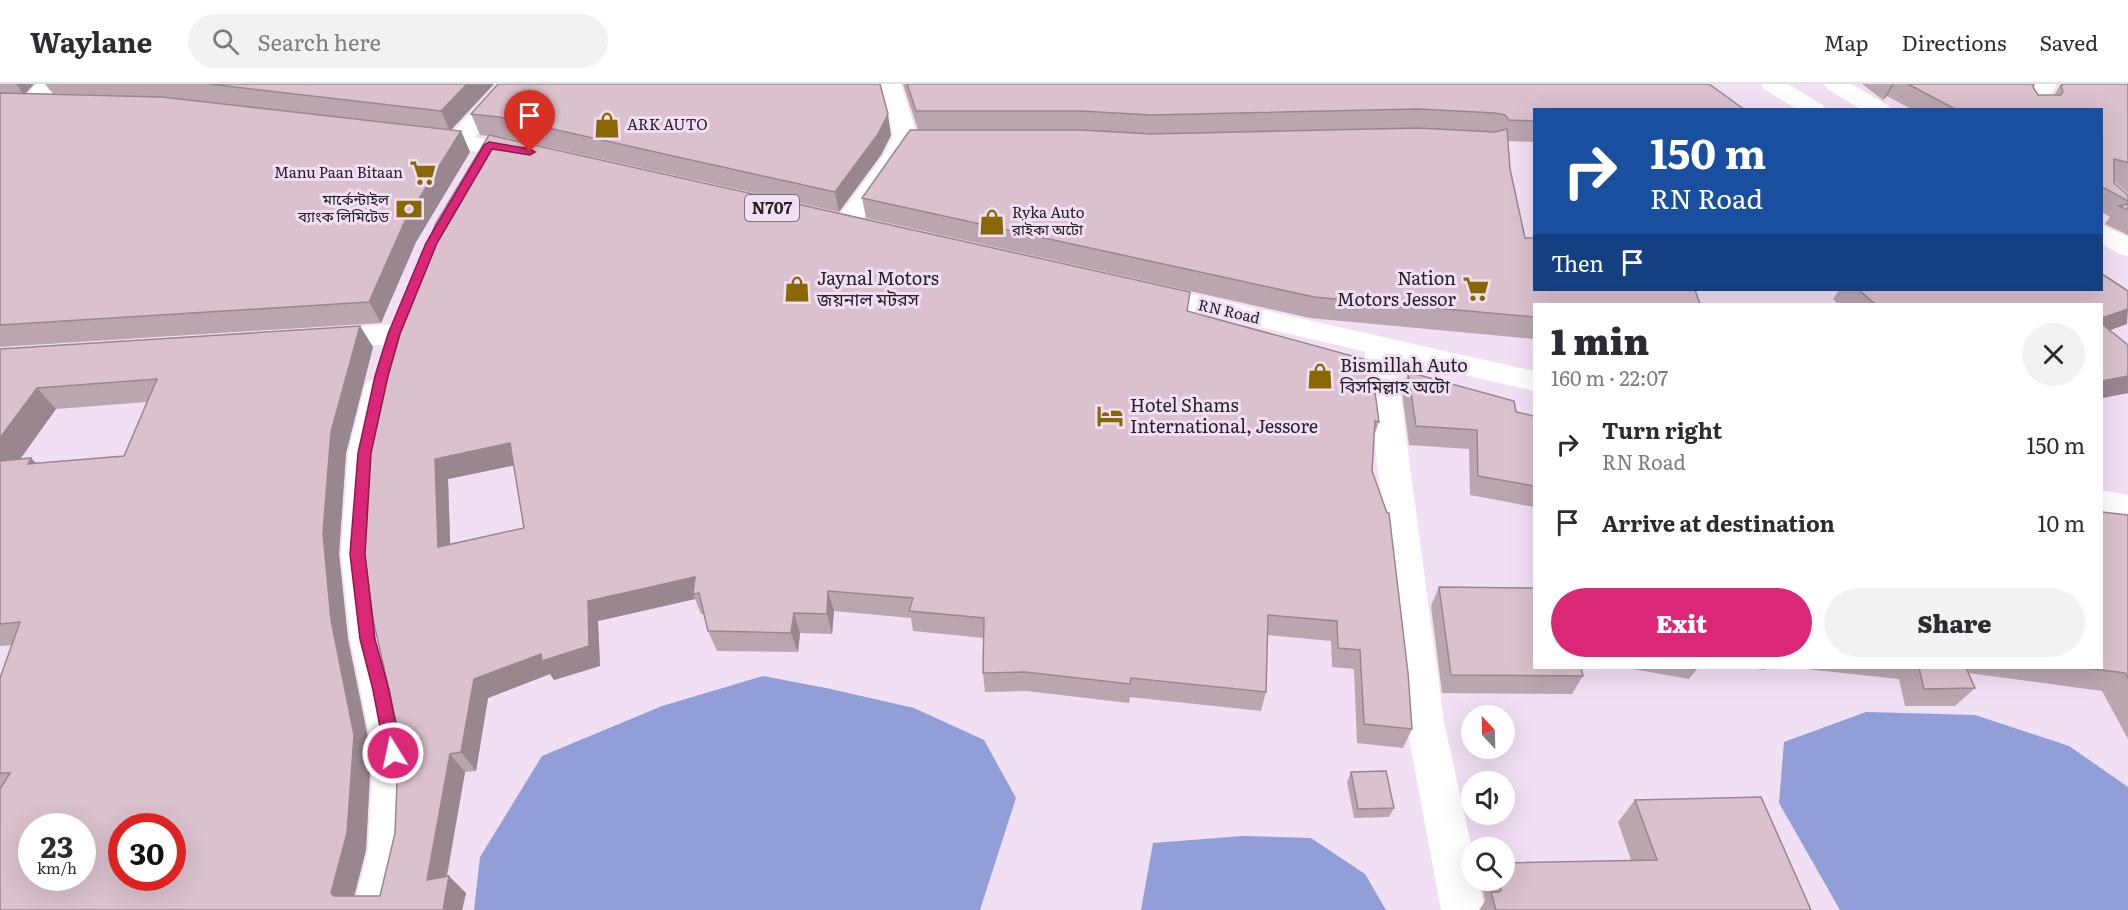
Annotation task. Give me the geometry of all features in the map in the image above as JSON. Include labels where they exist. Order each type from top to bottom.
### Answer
[{"type":"main road","points":[[48,84],[22,104],[68,105]]},
{"type":"main road","points":[[473,153],[510,84]]},
{"type":"main road","points":[[845,224],[895,157],[913,141],[904,135],[890,84]]},
{"type":"main road","points":[[1772,84],[1812,108]]},
{"type":"main road","points":[[1835,84],[1877,108]]},
{"type":"main road","points":[[2036,108],[2035,102],[2046,84]]},
{"type":"main road","points":[[399,135],[473,153],[554,158]]},
{"type":"main road","points":[[2103,234],[2128,248]]},
{"type":"main road","name":"RN Road","points":[[1124,288],[1533,381]]},
{"type":"main road","points":[[375,910],[389,850],[393,753],[368,639],[358,554],[364,453],[381,376],[406,304]]},
{"type":"main road","points":[[300,340],[394,334]]},
{"type":"main road","points":[[1379,346],[1425,722],[1463,910]]},
{"type":"main road","points":[[2103,503],[2128,508]]},
{"type":"water","points":[[763,676],[914,708],[984,740],[1016,798],[980,910],[474,910],[480,857],[542,756],[662,706]]},
{"type":"water","points":[[1866,712],[1975,715],[2069,746],[2128,787],[2128,910],[1840,910],[1779,803],[1784,742]]},
{"type":"water","points":[[1242,836],[1311,838],[1365,874],[1386,910],[1141,910],[1153,843]]},
{"type":"building","points":[[209,84],[467,84],[441,111]]},
{"type":"building","points":[[498,84],[880,84],[888,114],[878,134],[835,192],[499,117],[471,114]]},
{"type":"building","points":[[907,84],[1709,84],[1742,108],[1533,108],[1533,121],[1509,120],[1505,115],[1495,113],[1418,109],[1151,115],[1081,111],[916,111]]},
{"type":"building","points":[[1908,84],[2034,84],[2033,87],[2038,95],[2061,95],[2063,84],[2128,84],[2128,163],[2114,159],[2114,183],[2128,195],[2128,201],[2103,188],[2103,108],[1953,108]]},
{"type":"building","points":[[0,93],[162,97],[461,131],[405,221],[369,302],[0,325]]},
{"type":"building","points":[[1418,128],[1495,132],[1507,129],[1510,169],[1525,238],[1533,238],[1533,291],[1695,291],[1700,303],[1533,303],[1533,317],[1314,297],[862,198],[910,130],[1081,130],[1151,134]]},
{"type":"building","points":[[489,135],[1190,292],[1187,311],[1371,361],[1379,422],[1375,421],[1372,471],[1387,513],[1389,513],[1408,673],[1412,729],[1364,724],[1360,650],[1338,648],[1337,621],[1268,615],[1266,692],[1131,678],[1130,684],[1025,672],[983,673],[984,618],[909,611],[913,598],[828,591],[827,614],[794,613],[791,633],[708,631],[699,593],[693,594],[695,577],[588,601],[589,646],[542,661],[541,654],[474,679],[461,752],[450,754],[427,880],[449,876],[443,910],[0,910],[0,789],[10,773],[0,773],[0,678],[20,622],[0,624],[0,461],[31,458],[28,464],[124,456],[157,379],[37,388],[0,438],[0,349],[360,326],[331,432],[323,533],[331,620],[354,735],[347,833],[331,893],[334,896],[380,896],[395,833],[399,734],[373,619],[362,534],[369,432],[398,314],[436,223]],"holes":[[[510,443],[524,528],[438,547],[435,459]]]},
{"type":"building","points":[[2128,204],[2128,210],[2119,206]]},
{"type":"building","points":[[2103,275],[2128,291],[2128,309],[2103,318],[2103,303],[1874,303],[1860,291],[2103,291]]},
{"type":"building","points":[[2103,325],[2128,345],[2128,376],[2103,381]]},
{"type":"building","points":[[1408,372],[1514,401],[1516,412],[1533,416],[1533,486],[1478,476],[1477,430],[1416,426]]},
{"type":"building","points":[[2103,512],[2128,515],[2128,678],[2125,673],[2093,669],[2103,669]]},
{"type":"building","points":[[1439,587],[1533,588],[1533,669],[1581,669],[1583,676],[1451,675]]},
{"type":"building","points":[[1919,669],[1966,669],[1975,688],[1924,689]]},
{"type":"building","points":[[1386,771],[1394,808],[1358,809],[1351,772]]},
{"type":"building","points":[[1761,797],[1811,910],[1496,910],[1491,892],[1515,891],[1515,863],[1657,860],[1635,800]]},
{"type":"place","name":"ARK AUTO","points":[[607,125]]},
{"type":"place","name":"Manu Paan Bitaan","points":[[423,173]]},
{"type":"place","name":"মার্কেন্টাইল ব্যাংক লিমিটেড","points":[[409,209]]},
{"type":"place","name":"Ryka Auto রাইকা অটো","points":[[992,222]]},
{"type":"place","name":"Jaynal Motors জয়নাল মটরস","points":[[797,289]]},
{"type":"place","name":"Nation Motors Jessor","points":[[1476,289]]},
{"type":"place","name":"Bismillah Auto বিসমিল্লাহ অটো","points":[[1320,376]]},
{"type":"place","name":"Hotel Shams International, Jessore","points":[[1110,416]]},
{"type":"route","points":[[393,753],[368,639],[358,554],[364,453],[381,376],[394,334],[431,243],[489,145],[530,152]]}]
